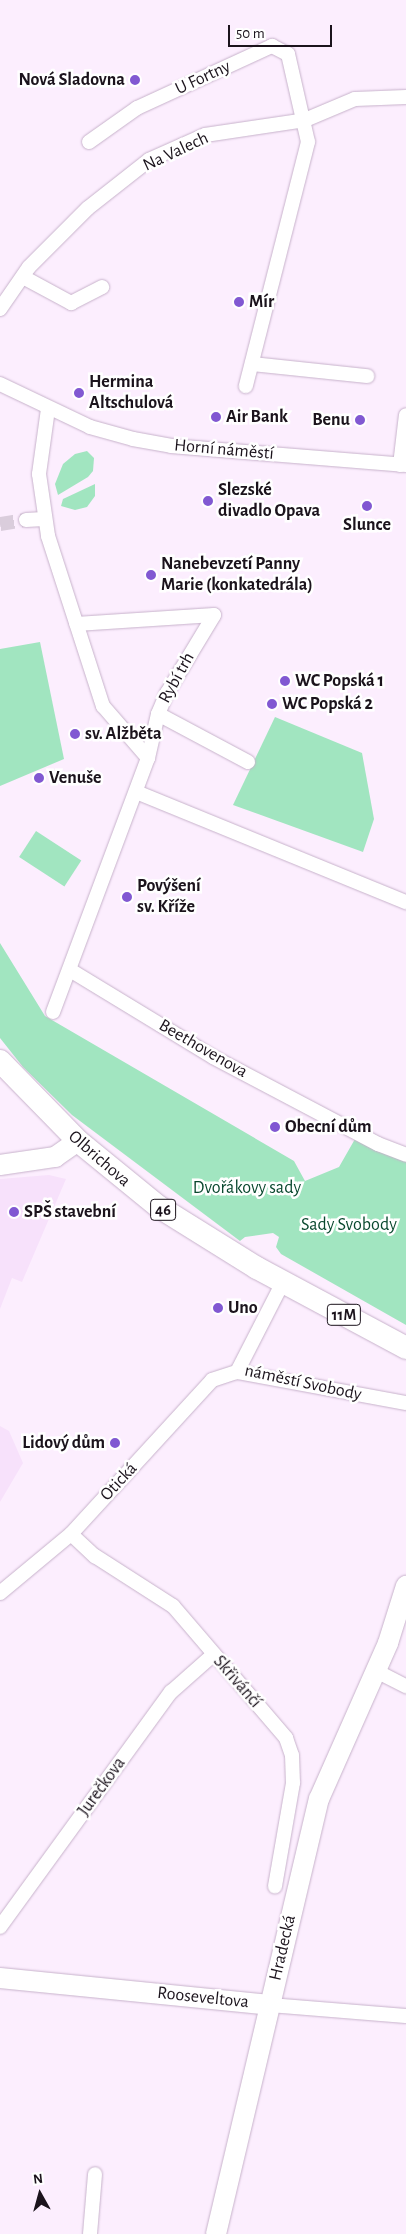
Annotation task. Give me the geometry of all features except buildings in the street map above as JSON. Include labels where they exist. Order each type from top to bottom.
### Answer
[{"type":"main road","name":"Olbrichova","points":[[0,1061],[78,1141],[159,1207],[263,1271]]},
{"type":"main road","points":[[0,1165],[55,1157],[78,1141]]},
{"type":"main road","name":"11M","points":[[263,1271],[406,1348]]},
{"type":"main road","name":"Hradecká","points":[[216,2234],[319,1799],[376,1671],[406,1586]]},
{"type":"main road","name":"Rooseveltova","points":[[0,1978],[270,2005]]},
{"type":"street","name":"U Fortny","points":[[89,142],[137,108],[272,46],[288,54],[305,120]]},
{"type":"street","name":"Na Valech","points":[[0,309],[23,277],[88,208],[149,160],[205,135],[305,120],[355,99],[406,97]]},
{"type":"street","points":[[246,386],[304,169],[308,142],[305,120]]},
{"type":"street","points":[[23,277],[71,304],[102,287]]},
{"type":"street","points":[[252,364],[367,376]]},
{"type":"street","name":"Horní náměstí","points":[[0,384],[48,409],[90,427],[171,446],[403,465]]},
{"type":"street","points":[[48,409],[38,474],[44,519],[103,706],[148,758]]},
{"type":"street","points":[[403,465],[406,414]]},
{"type":"street","points":[[26,520],[44,519]]},
{"type":"street","name":"Rybí trh","points":[[53,1012],[148,758],[158,714],[167,693],[214,615],[76,624]]},
{"type":"street","points":[[158,714],[248,762]]},
{"type":"street","points":[[136,792],[406,902]]},
{"type":"street","name":"Beethovenova","points":[[70,970],[213,1056],[406,1155]]},
{"type":"street","name":"náměstí Svobody","points":[[283,1282],[236,1372],[406,1403]]},
{"type":"street","name":"Otická","points":[[0,1593],[71,1534],[212,1380],[236,1372]]},
{"type":"street","name":"Skřivánčí","points":[[71,1534],[95,1556],[173,1606],[286,1738],[291,1750],[292,1790],[275,1886]]},
{"type":"street","name":"Jurečkova","points":[[0,1927],[171,1692],[213,1655]]},
{"type":"street","points":[[376,1671],[406,1686]]},
{"type":"street","name":"Rooseveltova","points":[[270,2005],[406,2016]]},
{"type":"street","points":[[90,2234],[96,2174]]},
{"type":"shaded area","points":[[49,1175],[66,1179],[22,1282],[12,1278],[0,1309],[0,1179]]},
{"type":"shaded area","points":[[0,1426],[9,1431],[23,1463],[0,1502]]},
{"type":"green space","points":[[87,451],[94,458],[93,471],[88,477],[58,495],[55,484],[63,464],[75,454]]},
{"type":"green space","points":[[95,484],[95,496],[87,507],[75,510],[61,506],[63,499]]},
{"type":"green space","points":[[40,642],[64,759],[0,786],[0,649]]},
{"type":"green space","points":[[275,717],[362,753],[374,819],[363,852],[233,805]]},
{"type":"green space","points":[[36,831],[81,860],[64,886],[19,857]]},
{"type":"green space","name":"Dvořákovy sady","points":[[0,943],[45,1016],[294,1161],[305,1181],[339,1167],[355,1139],[406,1160],[406,1325],[281,1254],[276,1247],[279,1237],[273,1233],[245,1237],[240,1241],[72,1115],[23,1067],[0,1038]]},
{"type":"tunnel","points":[[0,524],[26,520]]},
{"type":"place","name":"Nová Sladovna","points":[[135,80]]},
{"type":"place","name":"Mír","points":[[239,302]]},
{"type":"place","name":"Hermina Altschulová","points":[[79,393]]},
{"type":"place","name":"Air Bank","points":[[216,417]]},
{"type":"place","name":"Benu","points":[[360,420]]},
{"type":"place","name":"Slezské divadlo Opava","points":[[208,501]]},
{"type":"place","name":"Slunce","points":[[367,506]]},
{"type":"place","name":"Nanebevzetí Panny Marie (konkatedrála)","points":[[151,575]]},
{"type":"place","name":"WC Popská 1","points":[[285,681]]},
{"type":"place","name":"WC Popská 2","points":[[272,704]]},
{"type":"place","name":"sv. Alžběta","points":[[75,734]]},
{"type":"place","name":"Venuše","points":[[39,778]]},
{"type":"place","name":"Povýšení sv. Kříže","points":[[127,897]]},
{"type":"place","name":"Obecní dům","points":[[275,1127]]},
{"type":"place","name":"SPŠ stavební","points":[[14,1212]]},
{"type":"place","name":"Uno","points":[[218,1308]]},
{"type":"place","name":"Lidový dům","points":[[115,1443]]},
{"type":"park label","name":"Sady Svobody","points":[[349,1225]]}]
